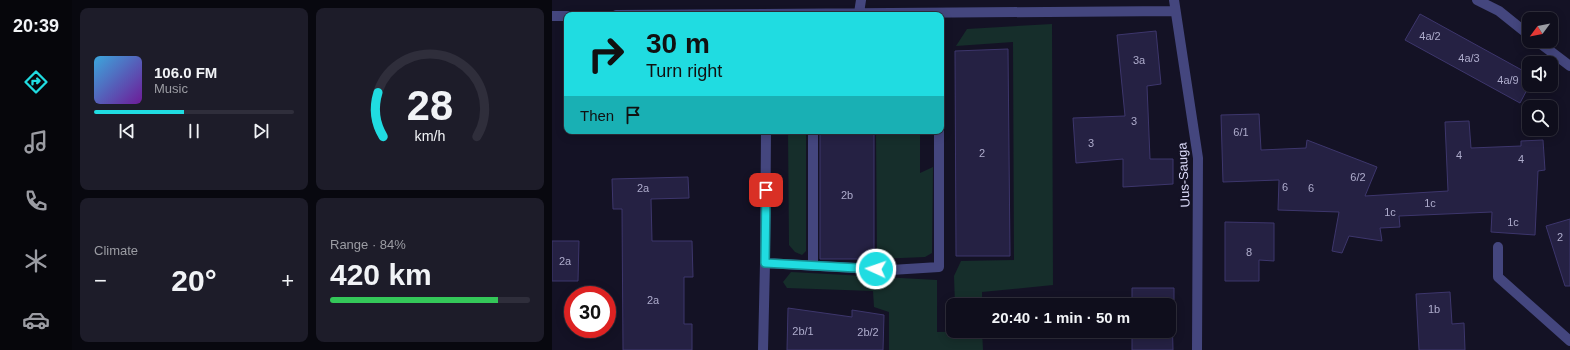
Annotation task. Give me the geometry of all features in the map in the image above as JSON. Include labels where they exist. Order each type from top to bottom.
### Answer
[{"type":"street","points":[[859,12],[861,0]]},
{"type":"street","name":"Uus-Sauga","points":[[1174,0],[1198,158],[1197,350]]},
{"type":"street","points":[[1477,0],[1499,11],[1522,29]]},
{"type":"street","points":[[944,14],[1175,11]]},
{"type":"street","points":[[552,16],[564,16]]},
{"type":"street","points":[[1546,48],[1570,66]]},
{"type":"street","points":[[762,350],[765,263],[766,134]]},
{"type":"street","points":[[812,266],[813,134]]},
{"type":"street","points":[[765,263],[891,270],[940,267],[939,134]]},
{"type":"street","points":[[1498,247],[1498,277],[1570,341]]},
{"type":"green space","points":[[1052,24],[1053,285],[982,292],[982,298],[955,298],[954,276],[961,261],[1014,260],[1013,42],[956,46],[967,29]]},
{"type":"green space","points":[[788,134],[806,134],[806,251],[802,255],[795,252],[789,245]]},
{"type":"green space","points":[[876,134],[920,134],[920,173],[933,167],[932,253],[925,257],[877,259]]},
{"type":"green space","points":[[791,272],[937,280],[937,332],[946,332],[946,338],[982,338],[983,350],[889,350],[889,312],[874,307],[873,291],[787,288],[783,282]]},
{"type":"building","points":[[1420,14],[1522,70],[1522,92],[1526,92],[1520,103],[1405,40]]},
{"type":"building","points":[[1156,31],[1161,84],[1147,86],[1150,159],[1173,159],[1173,184],[1123,187],[1123,159],[1076,163],[1073,118],[1125,116],[1117,35]]},
{"type":"building","points":[[1008,49],[1010,256],[956,256],[955,51]]},
{"type":"building","points":[[1259,114],[1261,150],[1306,148],[1307,140],[1377,167],[1365,196],[1448,191],[1445,122],[1469,121],[1471,148],[1521,146],[1521,141],[1543,140],[1545,170],[1538,171],[1535,235],[1491,232],[1492,212],[1399,216],[1400,227],[1380,228],[1382,241],[1349,236],[1342,253],[1332,251],[1339,212],[1278,210],[1279,180],[1223,182],[1221,115]]},
{"type":"building","points":[[820,134],[874,134],[874,259],[820,259]]},
{"type":"building","points":[[688,177],[689,198],[651,199],[652,241],[692,241],[693,277],[684,277],[684,324],[692,324],[692,350],[623,350],[622,209],[613,209],[612,179]]},
{"type":"building","points":[[1570,219],[1570,286],[1565,286],[1546,226]]},
{"type":"building","points":[[1225,222],[1274,223],[1274,261],[1259,260],[1259,281],[1225,281]]},
{"type":"building","points":[[552,241],[579,241],[578,281],[552,281]]},
{"type":"building","points":[[1132,288],[1174,288],[1174,298],[1132,298]]},
{"type":"building","points":[[1450,292],[1452,324],[1464,323],[1465,350],[1419,350],[1416,294]]},
{"type":"building","points":[[788,308],[852,317],[852,310],[884,315],[883,350],[787,350]]},
{"type":"building","points":[[1132,338],[1173,338],[1173,350],[1132,350]]},
{"type":"route","points":[[766,190],[765,263],[876,269]]}]
